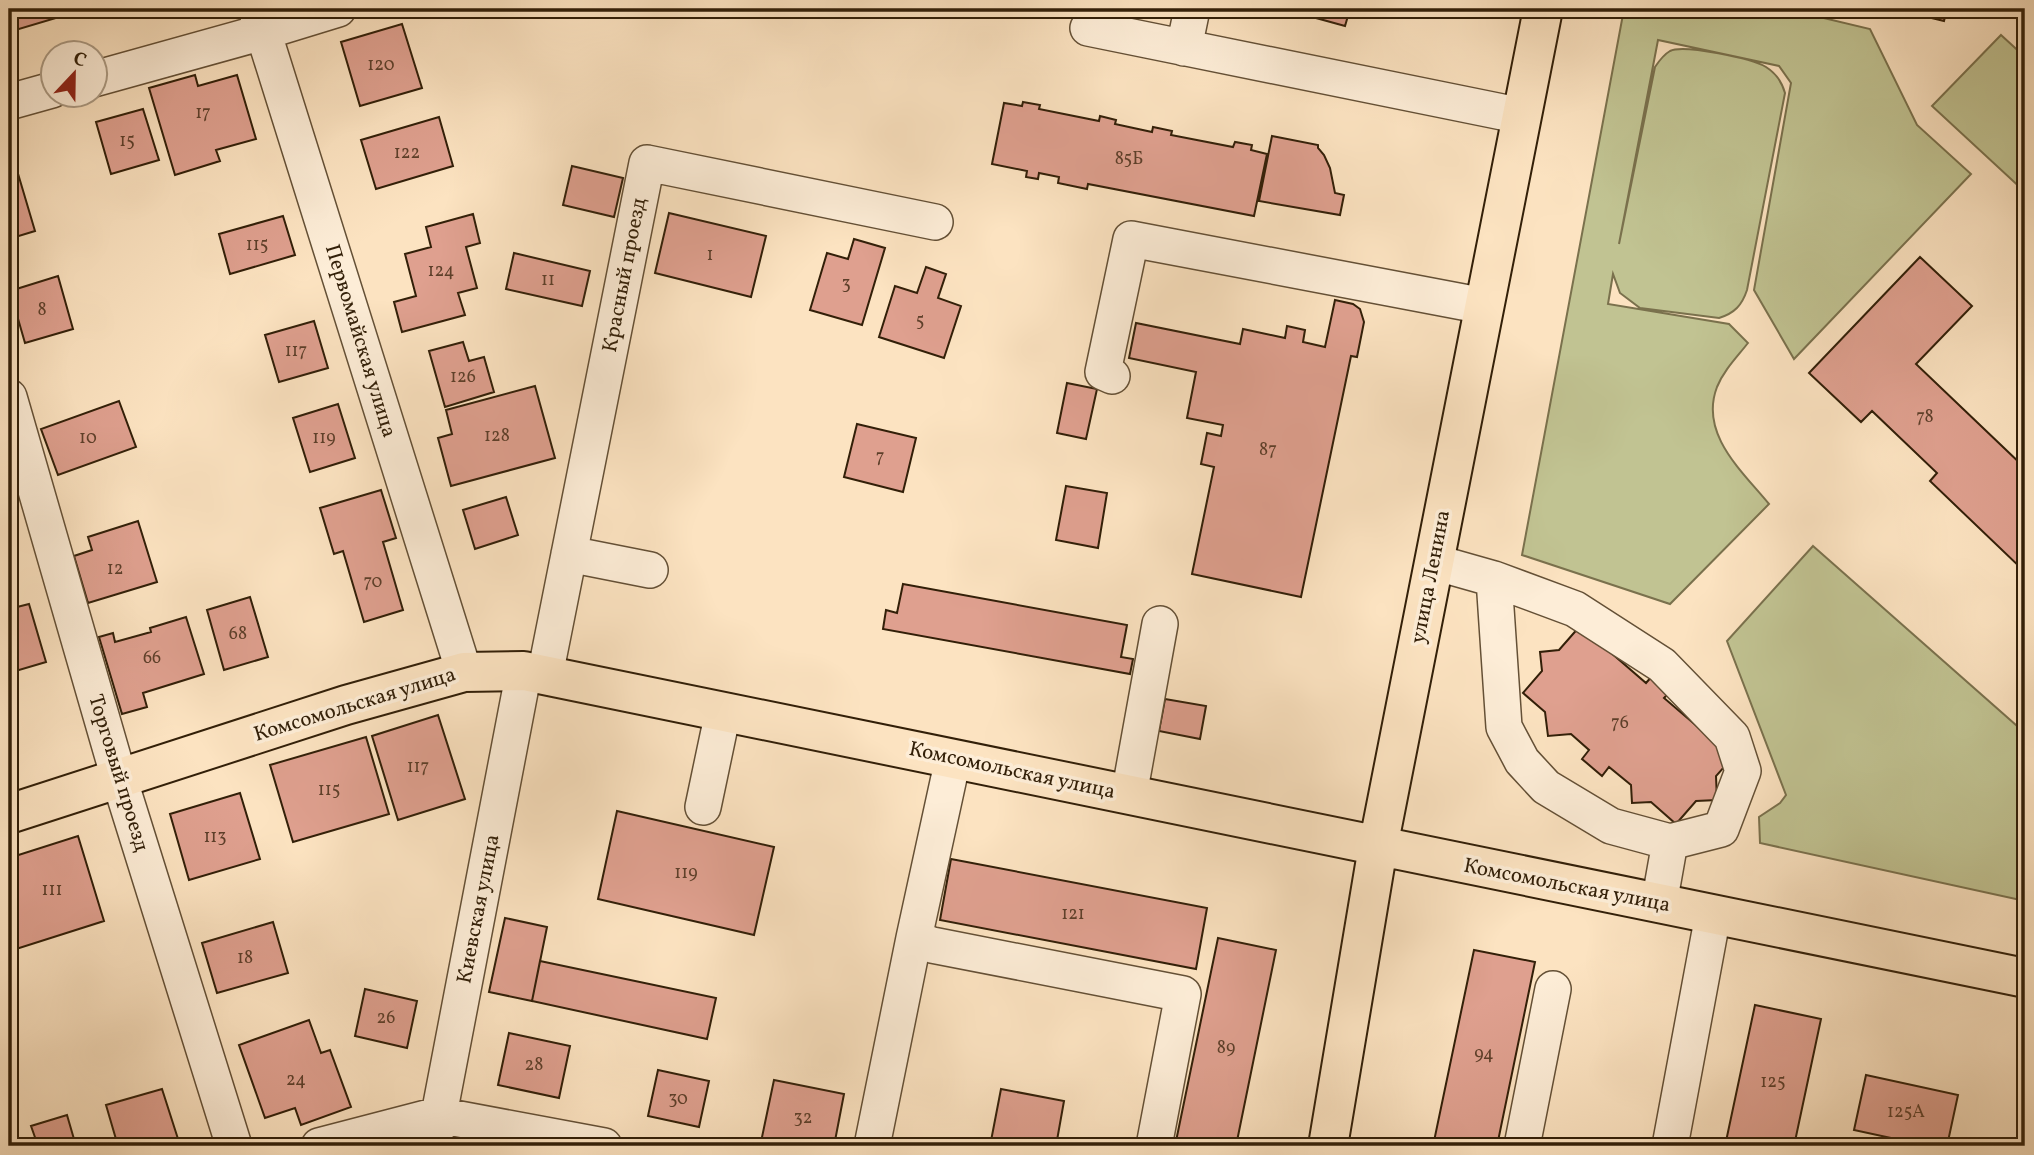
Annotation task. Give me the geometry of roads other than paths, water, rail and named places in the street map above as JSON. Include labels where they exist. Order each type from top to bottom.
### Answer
[{"type":"main road","name":"улица Ленина","points":[[1328,1146],[1378,847],[1543,9]]},
{"type":"main road","name":"Комсомольская улица","points":[[9,814],[346,705],[464,672],[535,673],[2025,978]]},
{"type":"street","points":[[108,74],[260,21],[338,9]]},
{"type":"street","points":[[1184,48],[1192,9]]},
{"type":"street","name":"Первомайская улица","points":[[260,21],[464,672]]},
{"type":"street","points":[[1088,28],[1521,116]]},
{"type":"street","points":[[9,102],[38,94]]},
{"type":"street","name":"Красный проезд","points":[[535,673],[569,554],[647,163],[935,222]]},
{"type":"street","points":[[1112,376],[1103,372],[1131,239],[1484,306]]},
{"type":"street","name":"Торговый проезд","points":[[9,397],[119,778],[234,1146]]},
{"type":"street","points":[[569,554],[650,570]]},
{"type":"street","points":[[1434,562],[1494,579],[1574,609],[1662,665],[1732,737],[1743,771],[1721,829],[1670,842],[1611,826],[1546,787],[1522,761],[1504,727],[1494,579]]},
{"type":"street","points":[[1129,795],[1160,624]]},
{"type":"street","name":"Киевская улица","points":[[436,1131],[535,673]]},
{"type":"street","points":[[703,807],[723,712]]},
{"type":"street","points":[[872,1146],[953,759]]},
{"type":"street","points":[[1659,904],[1670,842]]},
{"type":"street","points":[[1670,1146],[1713,915]]},
{"type":"street","points":[[914,938],[932,945],[1183,993],[1154,1146]]},
{"type":"street","points":[[1522,1146],[1553,989]]},
{"type":"street","points":[[319,1146],[436,1131],[604,1146]]}]
